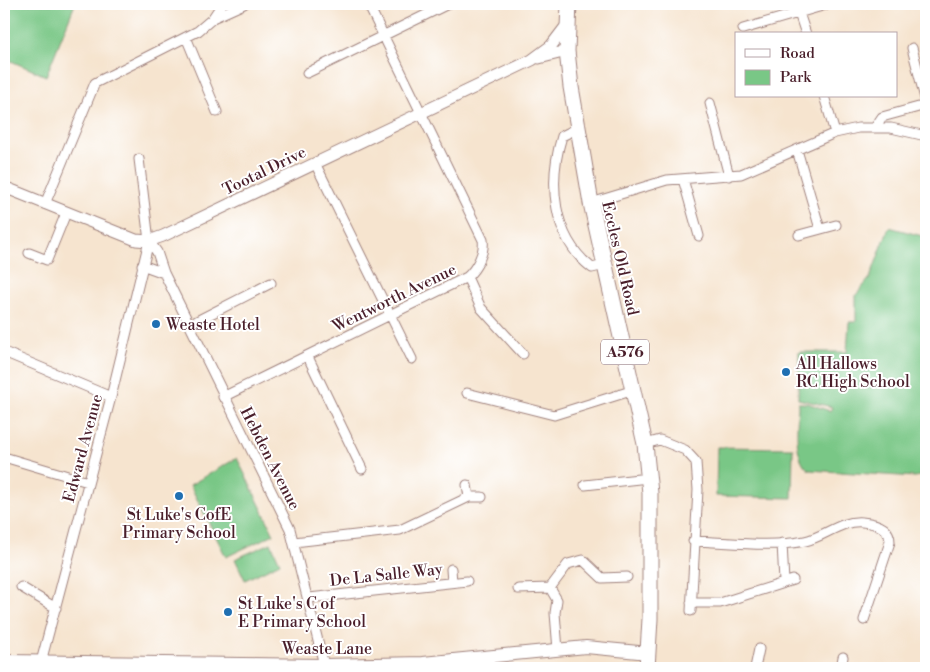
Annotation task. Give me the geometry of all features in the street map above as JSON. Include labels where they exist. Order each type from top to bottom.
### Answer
[{"type":"main road","name":"Eccles Old Road","points":[[569,4],[567,51],[590,203],[645,444],[648,478],[650,619],[648,661]]},
{"type":"main road","name":"Weaste Lane","points":[[4,660],[324,665],[423,663],[586,647],[648,661]]},
{"type":"street","points":[[44,204],[95,83],[198,31],[213,17],[222,4]]},
{"type":"street","points":[[213,17],[244,4]]},
{"type":"street","name":"Wentworth Avenue","points":[[223,397],[467,278],[475,270],[484,246],[483,240],[368,4]]},
{"type":"street","points":[[307,73],[448,4]]},
{"type":"street","points":[[743,29],[829,4]]},
{"type":"street","points":[[799,12],[805,32]]},
{"type":"street","name":"Tootal Drive","points":[[149,241],[421,115],[532,60],[551,46],[567,25]]},
{"type":"street","points":[[186,37],[217,112]]},
{"type":"street","points":[[876,126],[882,117],[926,103],[912,48]]},
{"type":"street","name":"Tootal Drive","points":[[532,60],[567,51]]},
{"type":"street","points":[[825,98],[835,133]]},
{"type":"street","points":[[710,103],[729,176]]},
{"type":"street","points":[[590,203],[667,180],[729,176],[754,169],[835,133],[876,126],[926,136]]},
{"type":"street","points":[[578,128],[562,136],[556,155],[554,180],[556,205],[566,236],[584,261],[592,268],[605,265]]},
{"type":"street","points":[[797,150],[820,229]]},
{"type":"street","points":[[4,187],[136,240],[149,241],[139,159]]},
{"type":"street","points":[[316,163],[412,359]]},
{"type":"street","points":[[683,179],[699,236]]},
{"type":"street","points":[[29,253],[47,260],[66,213]]},
{"type":"street","points":[[799,235],[836,225]]},
{"type":"street","name":"Edward Avenue","points":[[42,662],[149,241]]},
{"type":"street","name":"Hebden Avenue","points":[[149,241],[156,252],[164,274],[294,542],[324,665]]},
{"type":"street","points":[[142,266],[164,274]]},
{"type":"street","points":[[467,278],[481,308],[523,354]]},
{"type":"street","points":[[189,325],[271,283]]},
{"type":"street","points":[[4,352],[111,396]]},
{"type":"street","points":[[308,357],[362,468]]},
{"type":"street","points":[[466,393],[554,415],[634,390]]},
{"type":"street","points":[[645,444],[660,440],[686,450],[696,462],[698,490],[693,542],[691,607],[720,603],[788,581],[782,543]]},
{"type":"street","points":[[4,457],[88,482]]},
{"type":"street","points":[[584,485],[648,478]]},
{"type":"street","points":[[468,485],[469,498]]},
{"type":"street","points":[[294,542],[400,530],[469,498],[482,497]]},
{"type":"street","points":[[693,542],[782,543],[806,541],[856,522],[870,523],[886,530],[889,534],[890,542],[864,620]]},
{"type":"street","points":[[550,588],[568,564],[583,560],[602,578],[627,577]]},
{"type":"street","points":[[451,569],[452,582]]},
{"type":"street","name":"De La Salle Way","points":[[309,598],[467,581]]},
{"type":"street","points":[[21,587],[56,608]]},
{"type":"street","points":[[518,589],[550,588]]},
{"type":"street","points":[[550,588],[557,600],[555,613],[558,650]]},
{"type":"street","points":[[755,668],[759,649]]},
{"type":"street","points":[[840,668],[843,657]]},
{"type":"green space","points":[[4,4],[75,4],[46,76],[4,58]]},
{"type":"green space","points":[[889,227],[926,237],[926,475],[915,477],[809,470],[800,457],[798,448],[798,403],[807,403],[830,411],[832,407],[798,399],[799,352],[847,352],[849,322],[856,322],[856,295],[870,278]]},
{"type":"green space","points":[[717,447],[793,448],[792,498],[716,496]]},
{"type":"green space","points":[[237,458],[274,534],[226,557],[190,485]]},
{"type":"green space","points":[[271,543],[280,563],[245,580],[235,559]]},
{"type":"place","name":"Weaste Hotel","points":[[156,324]]},
{"type":"place","name":"All Hallows RC High School","points":[[786,372]]},
{"type":"place","name":"St Luke's CofE Primary School","points":[[179,496]]},
{"type":"place","name":"St Luke's C of E Primary School","points":[[228,612]]}]
